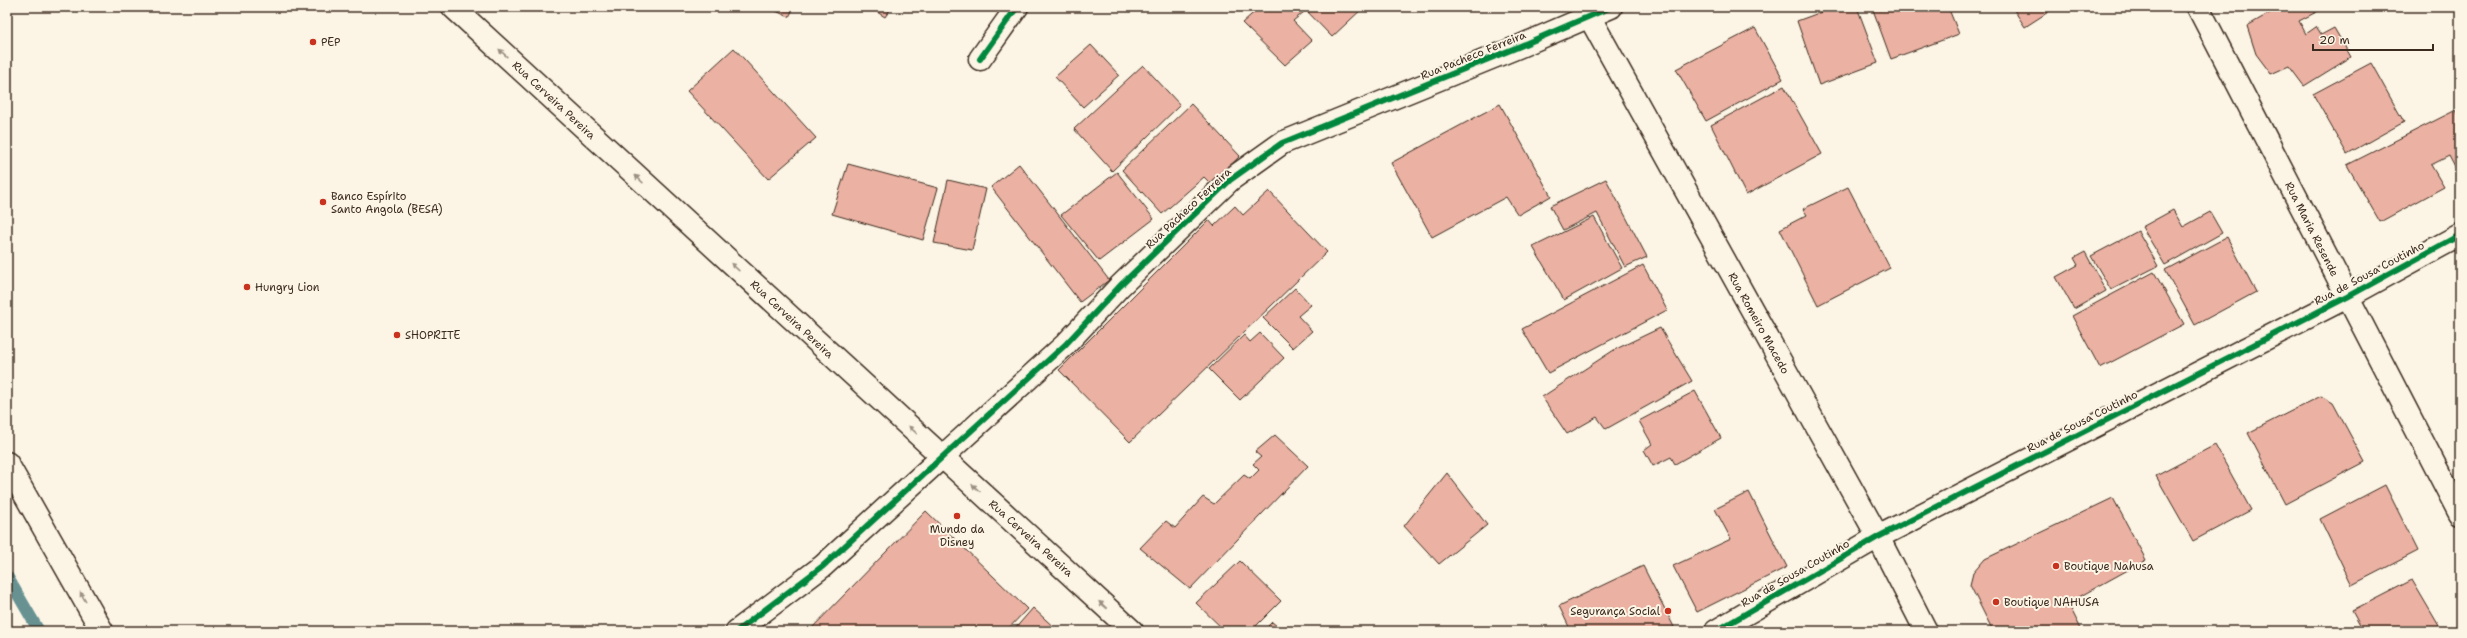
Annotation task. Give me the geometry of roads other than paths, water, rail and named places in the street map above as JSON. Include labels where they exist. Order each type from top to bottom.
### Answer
[{"type":"street","name":"Rua Cerveira Pereira","points":[[453,7],[1132,631]]},
{"type":"street","points":[[980,59],[1017,7]]},
{"type":"street","name":"Rua Pacheco Ferreira","points":[[737,631],[823,566],[1065,345],[1120,286],[1230,180],[1282,143],[1587,12],[1610,7]]},
{"type":"street","name":"Rua Maria Resende","points":[[2198,7],[2460,514]]},
{"type":"street","name":"Rua Romeiro Macedo","points":[[1587,12],[1878,537],[1926,631]]},
{"type":"street","name":"Rua de Sousa Coutinho","points":[[1716,631],[1878,537],[2347,297],[2460,235]]},
{"type":"street","points":[[7,463],[102,631]]},
{"type":"waterway","points":[[7,576],[39,631]]},
{"type":"place","name":"PEP","points":[[313,42]]},
{"type":"place","name":"Banco Espírito Santo Angola (BESA)","points":[[323,202]]},
{"type":"place","name":"Hungry Lion","points":[[247,287]]},
{"type":"place","name":"SHOPRITE","points":[[397,335]]},
{"type":"place","name":"Mundo da Disney","points":[[957,516]]},
{"type":"place","name":"Boutique Nahusa","points":[[2056,566]]},
{"type":"place","name":"Boutique NAHUSA","points":[[1996,602]]},
{"type":"place","name":"Segurança Social","points":[[1668,611]]}]
